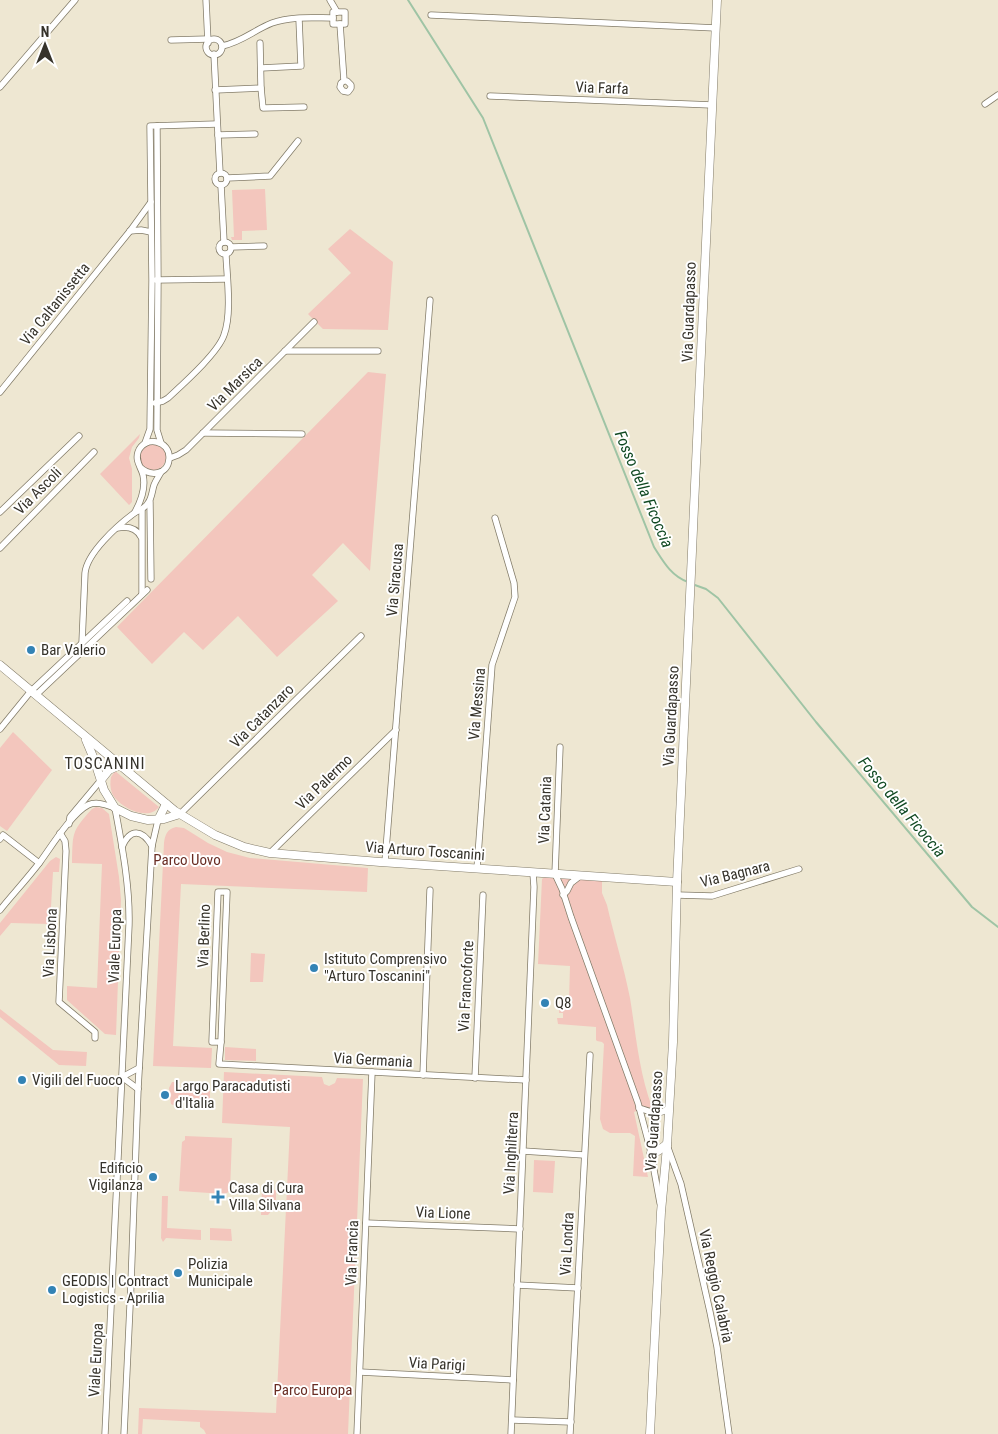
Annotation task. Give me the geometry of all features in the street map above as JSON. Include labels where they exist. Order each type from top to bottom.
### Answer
[{"type":"street","points":[[0,87],[75,0]]},
{"type":"street","points":[[206,0],[208,50],[214,54]]},
{"type":"street","points":[[330,0],[337,12]]},
{"type":"street","name":"Via Guardapasso","points":[[650,1434],[661,1212],[667,1145],[675,995],[677,882],[717,0]]},
{"type":"street","points":[[334,12],[345,12],[345,24],[334,24],[334,18],[334,12]]},
{"type":"street","points":[[431,15],[716,28]]},
{"type":"street","points":[[222,46],[238,42],[272,23],[286,20],[334,18]]},
{"type":"street","points":[[262,68],[301,66],[299,19]]},
{"type":"street","points":[[340,24],[344,81]]},
{"type":"street","points":[[171,40],[212,39],[218,40],[222,46]]},
{"type":"street","points":[[260,42],[263,108],[304,107]]},
{"type":"street","points":[[214,54],[219,53],[222,46]]},
{"type":"street","points":[[214,54],[220,173]]},
{"type":"street","points":[[215,90],[261,88]]},
{"type":"street","points":[[986,104],[998,95]]},
{"type":"street","name":"Via Farfa","points":[[490,96],[712,105]]},
{"type":"street","points":[[154,126],[217,124]]},
{"type":"street","points":[[154,126],[151,232],[155,280]]},
{"type":"street","points":[[140,467],[156,474],[166,468],[170,458],[157,433],[154,404],[154,126]]},
{"type":"street","points":[[218,135],[255,134]]},
{"type":"street","points":[[227,178],[270,176],[298,141]]},
{"type":"street","points":[[220,173],[225,174],[227,178]]},
{"type":"street","points":[[220,173],[215,179],[221,185],[224,242],[219,249],[222,254],[226,254]]},
{"type":"street","points":[[221,185],[225,184],[227,178]]},
{"type":"street","name":"Via Caltanissetta","points":[[0,392],[130,231],[151,202]]},
{"type":"street","points":[[130,231],[142,230],[151,232]]},
{"type":"street","points":[[224,242],[228,243],[231,247],[264,246]]},
{"type":"street","points":[[154,404],[168,398],[214,352],[222,341],[227,319],[226,254],[229,253],[231,247]]},
{"type":"street","points":[[155,280],[227,279]]},
{"type":"street","name":"Via Siracusa","points":[[384,862],[430,300]]},
{"type":"street","name":"Via Marsica","points":[[170,458],[184,452],[314,322]]},
{"type":"street","points":[[285,351],[378,352]]},
{"type":"street","points":[[135,512],[142,495],[144,482],[137,456],[138,451],[145,443],[150,429],[154,404]]},
{"type":"street","points":[[203,433],[302,434]]},
{"type":"street","points":[[0,512],[80,436]]},
{"type":"street","points":[[145,443],[156,441],[161,443]]},
{"type":"street","name":"Via Ascoli","points":[[0,548],[94,452]]},
{"type":"street","points":[[151,579],[150,502],[155,483],[161,472]]},
{"type":"street","points":[[82,643],[87,563],[93,553],[117,528],[150,502]]},
{"type":"street","points":[[33,693],[144,592],[142,509]]},
{"type":"street","name":"Via Messina","points":[[477,869],[492,665],[515,596],[514,583],[495,518]]},
{"type":"street","points":[[117,528],[128,527],[135,529],[142,539]]},
{"type":"street","points":[[142,564],[151,565]]},
{"type":"street","points":[[0,729],[82,643],[126,601]]},
{"type":"street","name":"Via Catanzaro","points":[[180,814],[362,636]]},
{"type":"street","name":"Via Arturo Toscanini","points":[[0,665],[166,804],[211,834],[227,841],[270,852],[477,869],[677,882]]},
{"type":"street","name":"Via Palermo","points":[[270,852],[396,730]]},
{"type":"street","name":"Via Arturo Toscanini","points":[[85,736],[104,790],[114,808]]},
{"type":"street","name":"Via Catania","points":[[555,874],[560,748]]},
{"type":"street","points":[[69,824],[70,817],[108,770],[120,765]]},
{"type":"street","points":[[0,910],[39,863],[60,833],[81,810],[90,804],[114,808],[133,817],[158,820],[180,814]]},
{"type":"street","points":[[158,820],[166,804]]},
{"type":"street","name":"Viale Europa","points":[[105,1434],[129,919],[122,847],[114,808]]},
{"type":"street","name":"Viale Europa","points":[[124,1434],[132,1284],[138,1089],[152,846],[158,820]]},
{"type":"street","name":"Via Lisbona","points":[[60,833],[65,841],[66,851],[59,1002],[95,1032],[95,1038]]},
{"type":"street","points":[[122,847],[127,837],[136,833],[145,836],[152,846]]},
{"type":"street","points":[[0,839],[3,835],[39,863]]},
{"type":"street","name":"Via Bagnara","points":[[677,895],[698,897],[714,895],[799,869]]},
{"type":"street","name":"Via Inghilterra","points":[[511,1434],[533,872]]},
{"type":"street","points":[[555,874],[640,1108],[651,1153],[661,1212]]},
{"type":"street","points":[[563,895],[571,883],[580,876]]},
{"type":"street","points":[[423,1075],[430,890]]},
{"type":"street","name":"Via Berlino","points":[[219,1064],[227,892],[218,892],[212,1042],[220,1042]]},
{"type":"street","name":"Via Francoforte","points":[[475,1078],[483,896]]},
{"type":"street","name":"Via Londra","points":[[570,1434],[590,1055]]},
{"type":"street","name":"Via Germania","points":[[219,1064],[526,1080]]},
{"type":"street","points":[[138,1089],[122,1077],[140,1068]]},
{"type":"street","name":"Via Francia","points":[[357,1434],[372,1072]]},
{"type":"street","points":[[640,1108],[657,1113],[669,1108]]},
{"type":"street","points":[[651,1153],[667,1145]]},
{"type":"street","name":"Via Reggio Calabria","points":[[667,1145],[681,1184],[710,1312],[717,1347],[729,1434]]},
{"type":"street","points":[[523,1151],[584,1155]]},
{"type":"street","name":"Via Lione","points":[[366,1223],[520,1228]]},
{"type":"street","points":[[517,1285],[578,1288]]},
{"type":"street","name":"Via Parigi","points":[[360,1372],[513,1380]]},
{"type":"street","points":[[512,1420],[571,1422]]},
{"type":"green space","points":[[265,189],[267,230],[242,231],[242,240],[232,240],[231,237],[234,237],[232,190]]},
{"type":"green space","points":[[350,229],[393,262],[388,330],[323,329],[308,314],[351,273],[328,249]]},
{"type":"green space","points":[[368,372],[386,374],[370,571],[343,543],[312,575],[338,601],[277,657],[238,616],[203,650],[184,632],[152,664],[117,627]]},
{"type":"green space","points":[[140,434],[132,447],[129,458],[132,469],[132,502],[129,505],[100,474]]},
{"type":"green space","points":[[153,444],[162,448],[166,457],[162,466],[153,470],[144,466],[140,457],[144,448]]},
{"type":"green space","points":[[13,732],[52,770],[7,831],[0,826],[0,748]]},
{"type":"green space","points":[[115,771],[159,807],[148,813],[141,813],[127,808],[120,803],[112,793],[110,783]]},
{"type":"green space","points":[[96,807],[102,808],[109,814],[119,877],[121,900],[116,1035],[105,1034],[67,1000],[67,986],[97,988],[102,864],[72,863],[74,833],[85,817]]},
{"type":"green space","name":"Parco Uovo","points":[[176,827],[184,828],[227,852],[250,858],[368,868],[367,892],[181,884],[173,1046],[212,1048],[211,1068],[153,1066],[164,843],[170,829]]},
{"type":"green space","points":[[56,857],[60,859],[59,872],[53,872],[50,924],[11,923],[0,936],[0,923],[50,861]]},
{"type":"green space","points":[[545,877],[602,881],[602,893],[607,905],[628,986],[641,1067],[648,1094],[652,1107],[661,1106],[664,1102],[662,1107],[654,1109],[646,1107],[634,1112],[648,1177],[633,1176],[635,1136],[630,1133],[610,1133],[603,1129],[600,1119],[604,1044],[596,1040],[596,1027],[558,1024],[557,1018],[563,1018],[563,1013],[559,1013],[560,1000],[569,1001],[570,966],[538,964],[542,879]]},
{"type":"green space","points":[[251,953],[265,954],[263,982],[250,982]]},
{"type":"green space","points":[[0,1009],[53,1050],[87,1052],[86,1066],[59,1065],[0,1017]]},
{"type":"green space","points":[[225,1047],[256,1049],[256,1061],[225,1060]]},
{"type":"green space","name":"Parco Europa","points":[[224,1072],[322,1077],[324,1084],[329,1086],[335,1083],[337,1078],[363,1079],[348,1434],[206,1434],[200,1427],[200,1422],[143,1419],[142,1434],[138,1434],[139,1408],[276,1413],[290,1127],[222,1123]]},
{"type":"green space","points":[[172,1082],[175,1082],[175,1089],[210,1091],[210,1101],[175,1099],[175,1105],[171,1104],[169,1088]]},
{"type":"green space","points":[[185,1136],[232,1138],[230,1191],[225,1194],[179,1191],[182,1142],[185,1140]]},
{"type":"green space","points":[[534,1160],[555,1161],[553,1193],[533,1192]]},
{"type":"green space","points":[[262,1190],[276,1190],[276,1205],[268,1215],[261,1215]]},
{"type":"green space","points":[[162,1196],[168,1196],[167,1228],[201,1230],[201,1240],[166,1238],[163,1242],[161,1238]]},
{"type":"green space","points":[[210,1228],[231,1229],[232,1241],[210,1240]]},
{"type":"waterway","name":"Fosso della Ficoccia","points":[[408,0],[483,118],[654,547],[672,572],[688,582]]},
{"type":"waterway","name":"Fosso della Ficoccia","points":[[692,584],[706,589],[718,598],[816,722],[972,907],[998,927]]},
{"type":"place","name":"Bar Valerio","points":[[31,650]]},
{"type":"place","name":"Istituto Comprensivo \"Arturo Toscanini\"","points":[[314,968]]},
{"type":"place","name":"Q8","points":[[545,1003]]},
{"type":"place","name":"Vigili del Fuoco","points":[[22,1080]]},
{"type":"place","name":"Largo Paracadutisti d'Italia","points":[[165,1095]]},
{"type":"place","name":"Edificio Vigilanza","points":[[153,1177]]},
{"type":"place","name":"Casa di Cura Villa Silvana","points":[[218,1197]]},
{"type":"place","name":"Polizia Municipale","points":[[178,1273]]},
{"type":"place","name":"GEODIS | Contract Logistics - Aprilia","points":[[52,1290]]},
{"type":"district","name":"TOSCANINI","points":[[105,763]]}]
